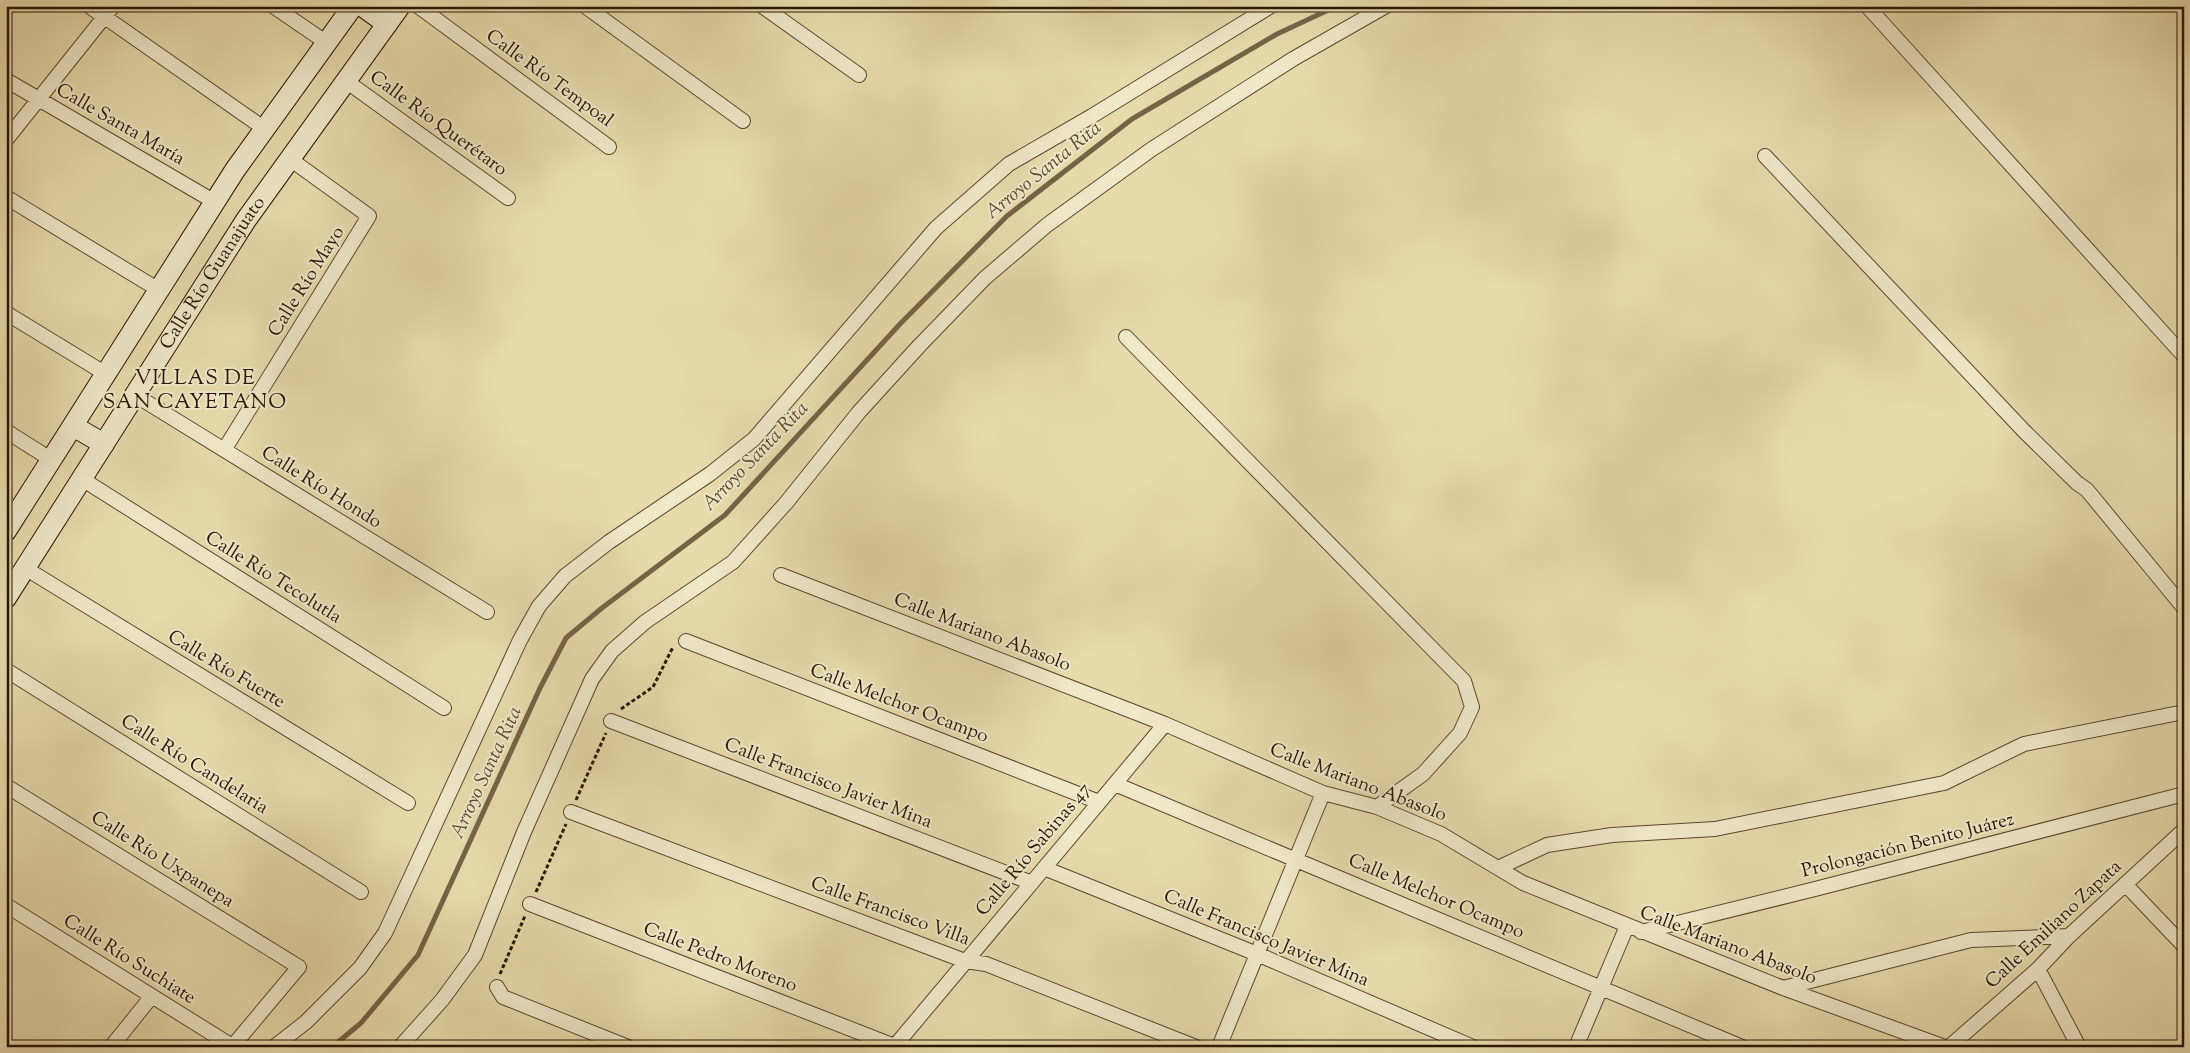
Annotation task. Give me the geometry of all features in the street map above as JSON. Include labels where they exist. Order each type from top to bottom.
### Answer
[{"type":"street","points":[[89,6],[109,12],[265,129]]},
{"type":"street","points":[[273,6],[327,42]]},
{"type":"street","name":"Calle Río Guanajuato","points":[[6,531],[215,202],[353,6]]},
{"type":"street","points":[[362,6],[387,24]]},
{"type":"street","name":"Calle Río Guanajuato","points":[[6,598],[246,220],[400,6]]},
{"type":"street","name":"Calle Río Tempoal","points":[[418,6],[609,147]]},
{"type":"street","points":[[585,6],[743,121]]},
{"type":"street","points":[[762,6],[859,75]]},
{"type":"street","points":[[274,1047],[306,1022],[360,968],[385,934],[520,640],[539,606],[565,576],[608,542],[710,474],[754,439],[936,228],[1009,164],[1092,116],[1270,6]]},
{"type":"street","points":[[400,1047],[442,1000],[475,955],[524,832],[592,680],[612,651],[645,622],[733,562],[786,503],[859,412],[920,345],[985,278],[1046,225],[1160,144],[1293,59],[1386,6]]},
{"type":"street","points":[[1867,6],[2184,356]]},
{"type":"street","points":[[6,140],[109,12]]},
{"type":"street","name":"Calle Santa María","points":[[6,80],[215,202]]},
{"type":"street","name":"Calle Río Querétaro","points":[[346,81],[508,198]]},
{"type":"street","points":[[1765,156],[2024,431],[2077,483],[2087,490],[2184,608]]},
{"type":"street","name":"Calle Río Mayo","points":[[224,450],[370,216],[290,159]]},
{"type":"street","points":[[6,198],[159,290]]},
{"type":"street","points":[[6,313],[106,374]]},
{"type":"street","points":[[1126,336],[1464,681],[1472,707],[1460,733],[1423,774],[1377,807]]},
{"type":"street","name":"Calle Río Hondo","points":[[135,395],[487,612]]},
{"type":"street","points":[[73,426],[104,444]]},
{"type":"street","points":[[6,431],[52,460]]},
{"type":"street","name":"Calle Río Tecolutla","points":[[82,480],[444,708]]},
{"type":"street","name":"Calle Río Fuerte","points":[[25,568],[408,803]]},
{"type":"street","name":"Calle Mariano Abasolo","points":[[781,575],[1165,724],[1323,793],[1377,807],[1441,834],[1523,883],[1783,988],[1947,1047]]},
{"type":"street","name":"Calle Melchor Ocampo","points":[[686,641],[1099,802]]},
{"type":"street","name":"Calle Río Candelaria","points":[[6,670],[361,892]]},
{"type":"street","points":[[1498,868],[1547,844],[1612,835],[1715,829],[1944,783],[2024,744],[2184,712]]},
{"type":"street","name":"Calle Francisco Javier Mina","points":[[611,721],[1032,883]]},
{"type":"street","name":"Calle Río Sabinas 47","points":[[895,1047],[1165,724]]},
{"type":"street","name":"Calle Melchor Ocampo","points":[[1115,784],[1742,1047]]},
{"type":"street","name":"Calle Río Uxpanepa","points":[[6,786],[299,967],[232,1046]]},
{"type":"street","points":[[1219,1047],[1323,793]]},
{"type":"street","name":"Prolongación Benito Juárez","points":[[1641,932],[2184,794]]},
{"type":"street","name":"Calle Francisco Villa","points":[[571,812],[965,961],[986,964],[1196,1047]]},
{"type":"street","name":"Calle Emiliano Zapata","points":[[1947,1047],[2038,969],[2069,936],[2184,830]]},
{"type":"street","name":"Calle Francisco Javier Mina","points":[[1044,868],[1257,954],[1473,1047]]},
{"type":"street","points":[[2125,884],[2184,946]]},
{"type":"street","name":"Calle Pedro Moreno","points":[[530,904],[895,1047]]},
{"type":"street","name":"Calle Río Suchiate","points":[[6,905],[232,1046]]},
{"type":"street","points":[[1576,1047],[1627,926]]},
{"type":"street","points":[[1783,988],[1971,940],[2069,936]]},
{"type":"street","points":[[2038,969],[2079,1047]]},
{"type":"street","points":[[497,987],[503,997],[628,1047]]},
{"type":"street","points":[[111,1047],[152,996]]},
{"type":"waterway","name":"Arroyo Santa Rita","points":[[332,1047],[361,1023],[418,955],[540,688],[566,638],[602,608],[725,515],[900,324],[1007,216],[1132,119],[1277,34],[1337,6]]},
{"type":"district","name":"VILLAS DE SAN CAYETANO","points":[[195,391]]}]
